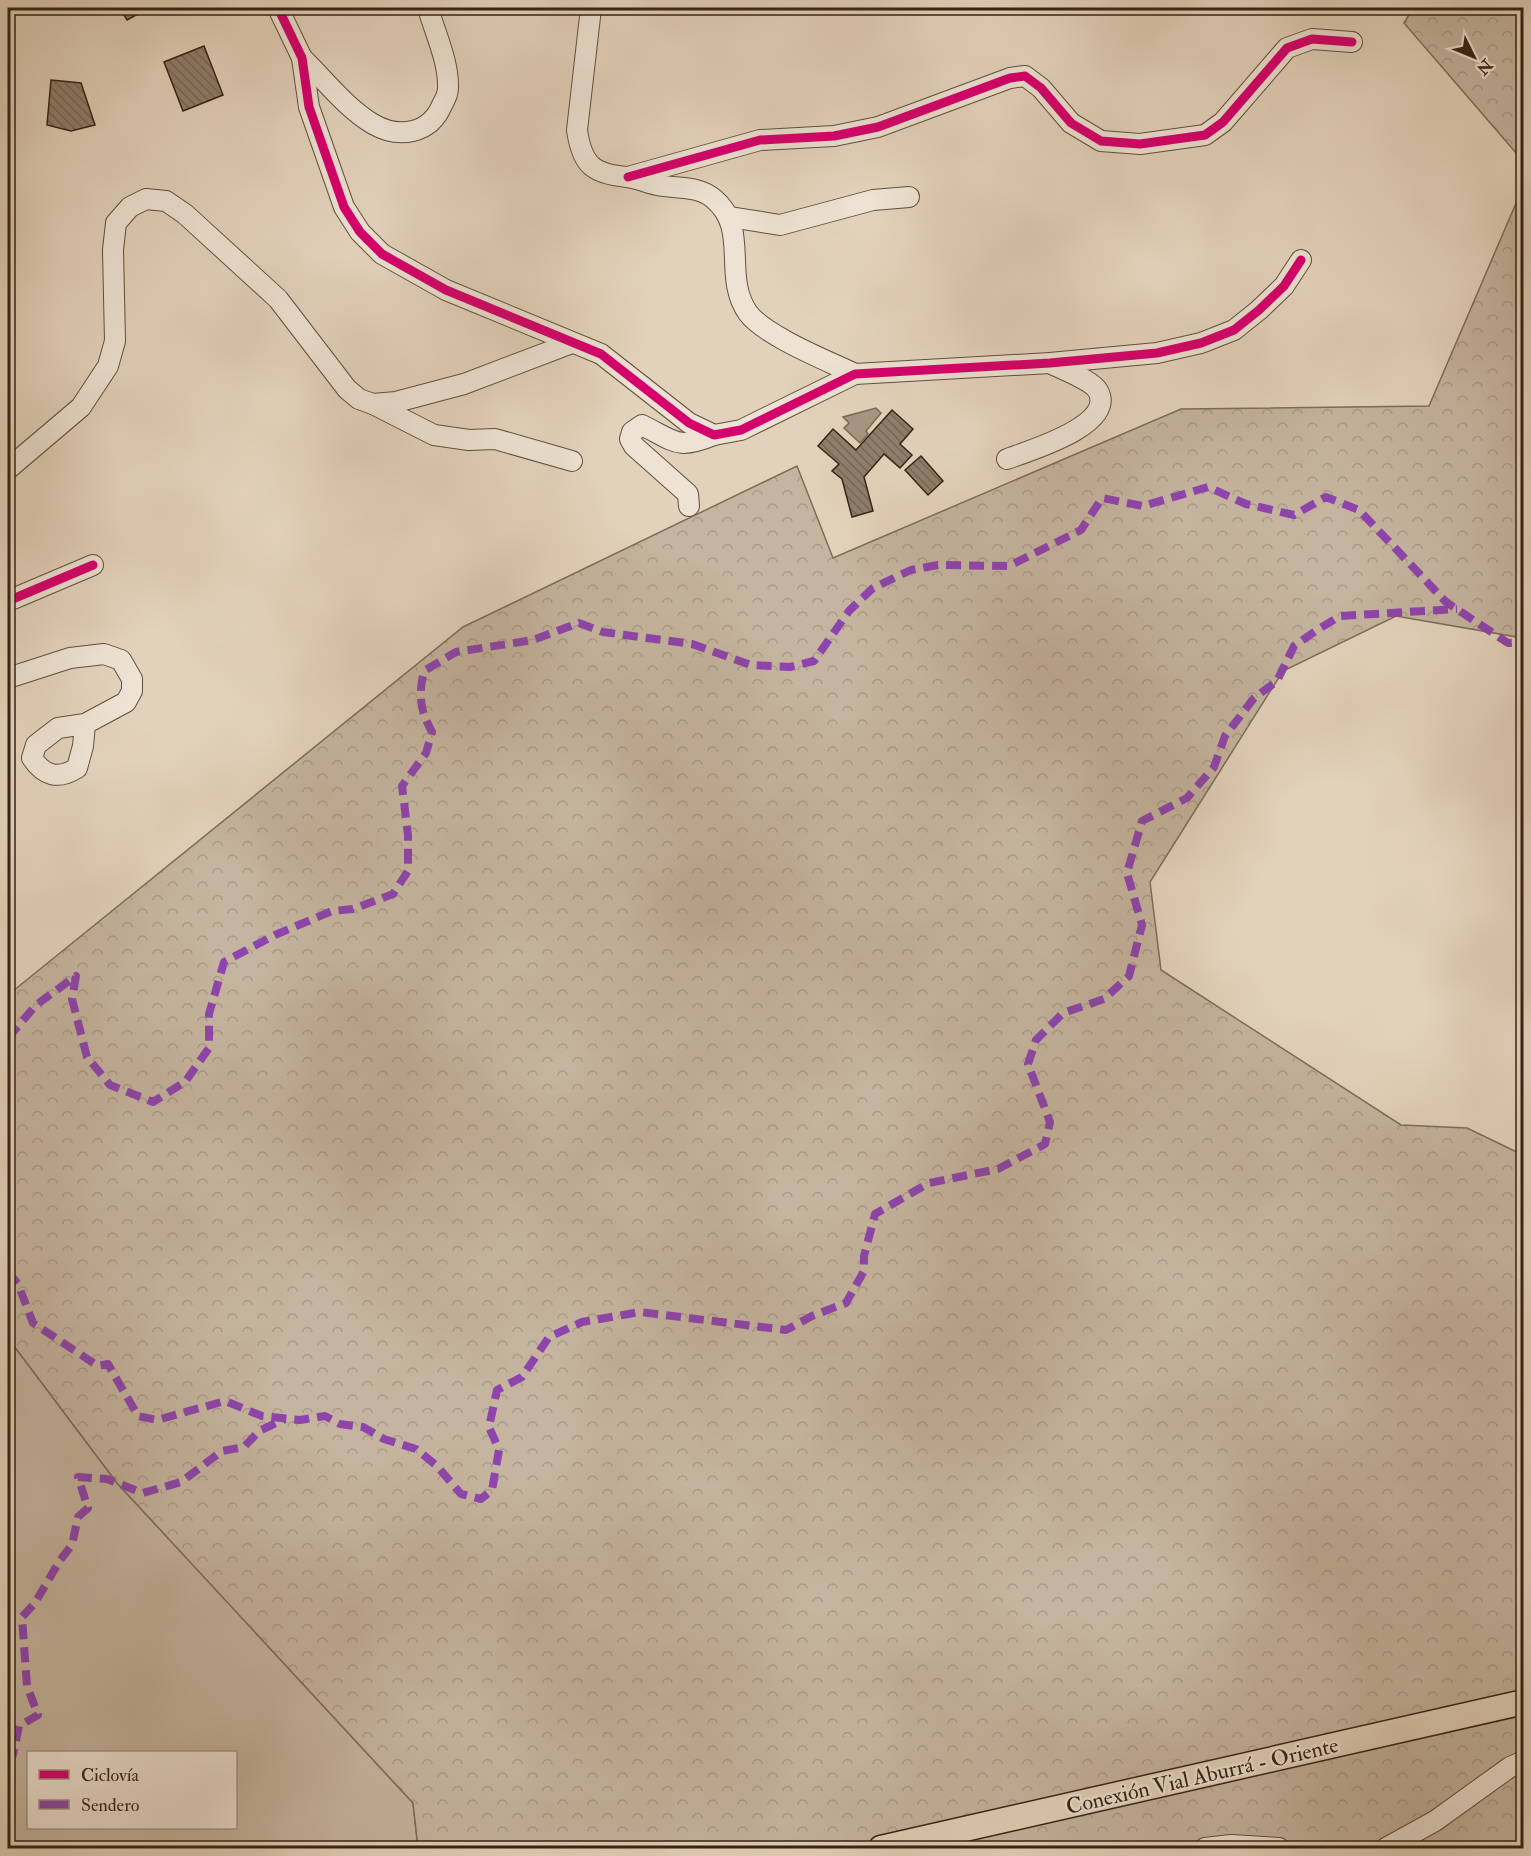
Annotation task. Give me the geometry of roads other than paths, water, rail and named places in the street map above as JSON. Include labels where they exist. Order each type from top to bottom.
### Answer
[{"type":"main road","name":"Conexión Vial Aburrá - Oriente","points":[[881,1848],[1524,1702]]},
{"type":"street","points":[[278,8],[302,58],[309,107],[344,207],[360,232],[382,254],[446,290],[601,354],[689,423],[714,435]]},
{"type":"street","points":[[302,58],[373,124],[391,131],[413,133],[428,126],[440,111],[448,91],[447,74],[428,8]]},
{"type":"street","points":[[591,8],[577,130],[579,146],[586,160],[598,172],[611,177],[628,177],[657,185],[696,189],[712,197],[728,211],[730,217],[733,227],[736,283],[741,300],[750,315],[763,326],[796,345],[855,374]]},
{"type":"street","points":[[628,177],[760,140],[834,136],[878,127],[1010,78],[1025,76],[1041,88],[1071,123],[1101,141],[1140,144],[1205,135],[1223,122],[1287,48],[1312,39],[1352,42]]},
{"type":"street","points":[[730,217],[780,225],[873,200],[909,197]]},
{"type":"street","points":[[8,469],[81,407],[108,366],[115,341],[113,250],[116,223],[130,207],[146,199],[166,201],[186,214],[278,299],[347,389],[359,399],[434,435],[469,440],[495,439],[572,460]]},
{"type":"street","points":[[689,506],[688,494],[634,446],[630,439],[632,432],[642,425],[678,443],[690,445],[714,435],[741,430],[855,374],[1050,363],[1157,353],[1201,343],[1233,330],[1284,286],[1301,260]]},
{"type":"street","points":[[373,404],[396,402],[464,384],[572,343]]},
{"type":"street","points":[[1007,459],[1073,433],[1093,418],[1100,401],[1098,391],[1090,384],[1050,363]]},
{"type":"street","points":[[8,601],[93,565]]},
{"type":"street","points":[[8,678],[70,658],[104,654],[121,660],[132,679],[132,691],[126,702],[85,724]]},
{"type":"street","points":[[1386,1848],[1435,1821],[1510,1767],[1524,1761]]},
{"type":"street","points":[[1205,1848],[1231,1845],[1279,1848]]}]
